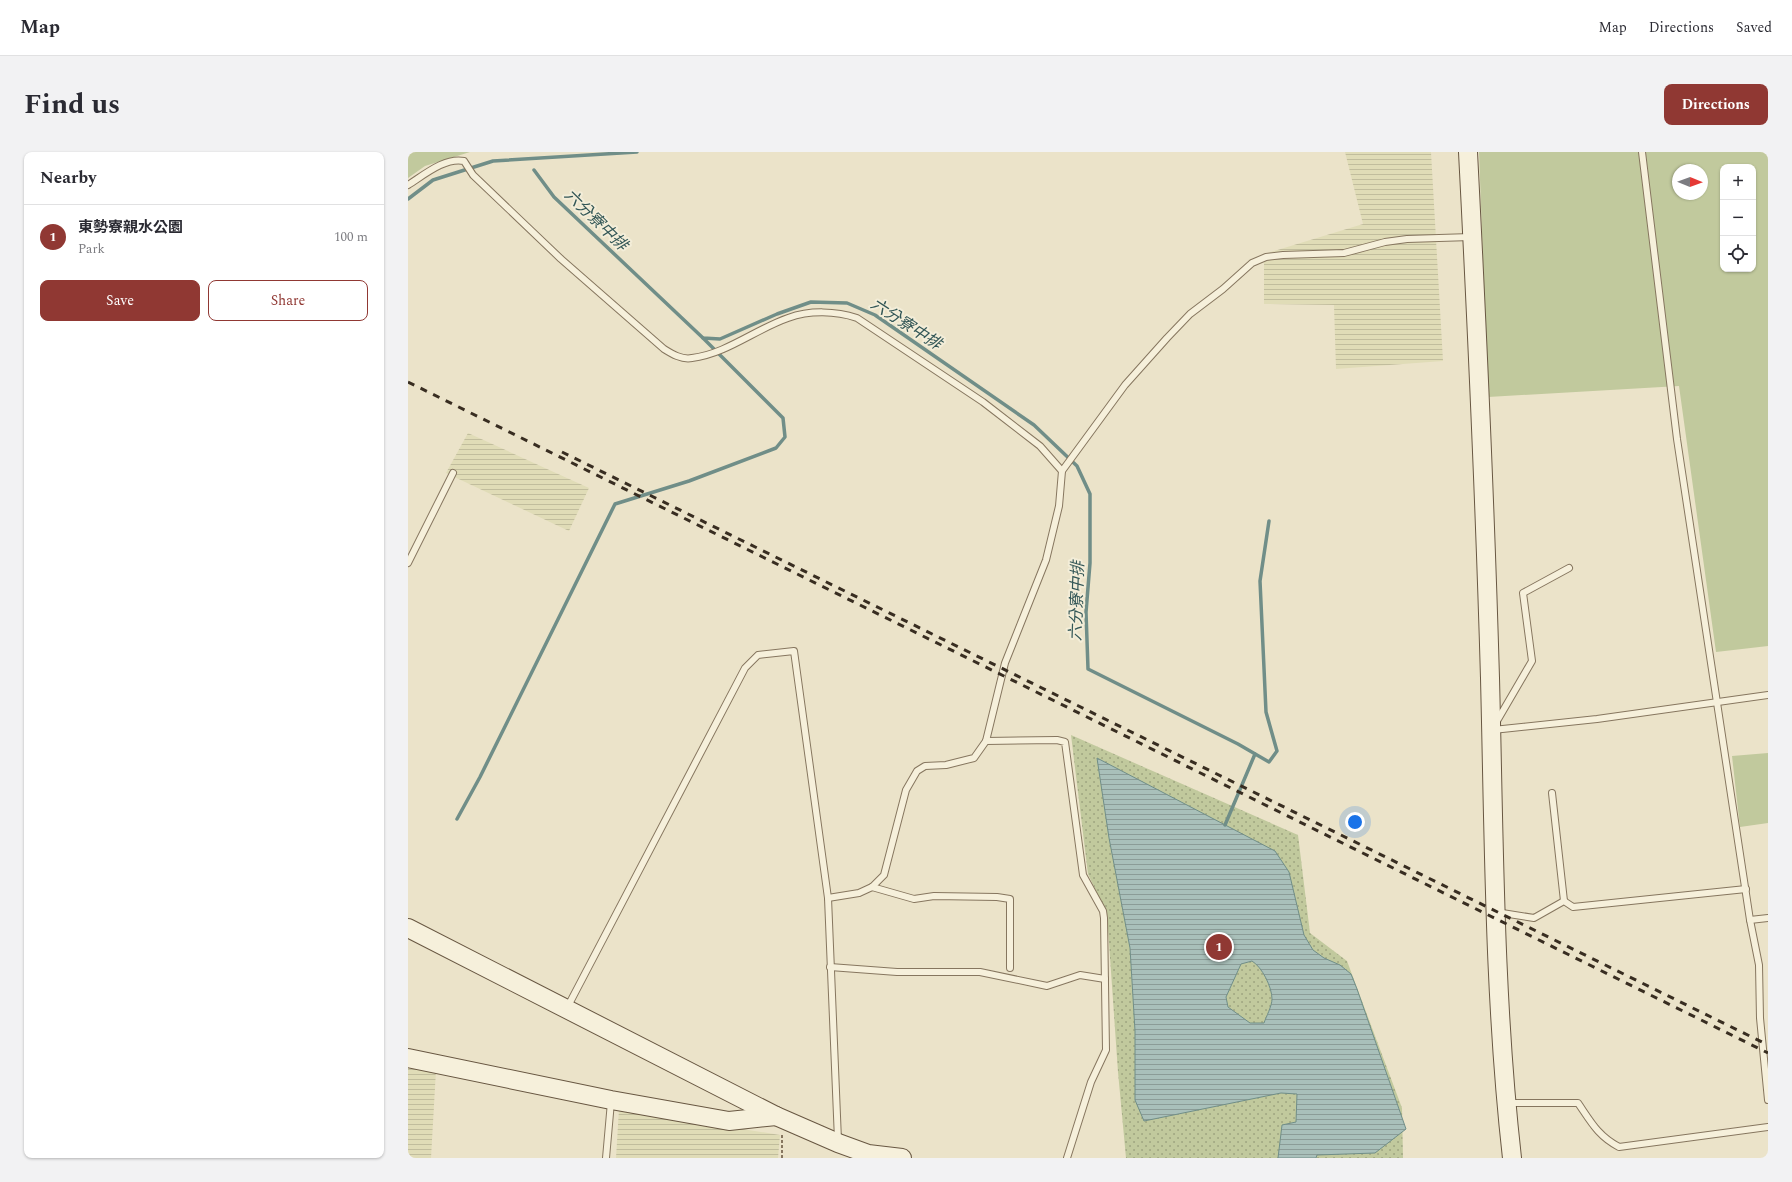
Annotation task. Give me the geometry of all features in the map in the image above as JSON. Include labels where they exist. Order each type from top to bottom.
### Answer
[{"type":"street","points":[[1468,152],[1484,477],[1495,912],[1505,1103],[1512,1158]]},
{"type":"street","points":[[408,928],[776,1116],[868,1156],[902,1158]]},
{"type":"street","points":[[408,1058],[611,1100],[729,1121],[776,1116]]},
{"type":"lane","points":[[1642,152],[1677,438],[1750,920],[1759,964],[1760,1018],[1768,1100]]},
{"type":"lane","points":[[408,184],[441,165],[455,159],[464,161],[473,175],[561,259],[664,349],[675,356],[691,359],[706,355],[724,348],[788,317],[827,313],[843,314],[857,318],[983,402],[1040,446],[1064,469]]},
{"type":"lane","points":[[828,898],[850,896],[872,887],[884,875],[906,790],[918,771],[925,766],[946,765],[974,758],[986,741],[1005,663],[1046,560],[1060,506],[1064,469],[1125,385],[1190,314],[1223,289],[1252,263],[1266,257],[1344,253],[1385,242],[1407,239],[1458,236],[1473,237]]},
{"type":"lane","points":[[408,563],[453,473]]},
{"type":"lane","points":[[1491,731],[1532,661],[1524,593],[1569,568]]},
{"type":"lane","points":[[566,1009],[745,668],[758,654],[794,652],[828,898],[838,1143]]},
{"type":"lane","points":[[1491,731],[1597,719],[1768,695]]},
{"type":"lane","points":[[986,741],[1057,740],[1065,742],[1083,875],[1103,911],[1106,1050],[1091,1082],[1067,1158]]},
{"type":"lane","points":[[1552,793],[1564,901],[1573,907],[1746,889]]},
{"type":"lane","points":[[872,887],[914,899],[934,896],[997,897],[1010,899],[1010,968]]},
{"type":"lane","points":[[1495,912],[1534,918],[1564,901]]},
{"type":"lane","points":[[1750,920],[1768,918]]},
{"type":"lane","points":[[830,967],[897,972],[980,972],[1046,986],[1080,975],[1105,979]]},
{"type":"lane","points":[[606,1158],[611,1100]]},
{"type":"lane","points":[[1505,1103],[1578,1103],[1596,1130],[1605,1140],[1619,1147],[1768,1127]]},
{"type":"path","points":[[776,1116],[783,1140],[782,1158]]},
{"type":"shaded area","points":[[1345,152],[1431,152],[1443,361],[1336,369],[1334,305],[1264,304],[1264,254],[1363,224]]},
{"type":"shaded area","points":[[468,433],[589,488],[569,531],[446,473]]},
{"type":"shaded area","points":[[408,1065],[436,1070],[431,1158],[408,1158]]},
{"type":"shaded area","points":[[619,1109],[780,1135],[778,1158],[616,1158]]},
{"type":"green space","points":[[408,152],[470,152],[425,166],[408,178]]},
{"type":"green space","points":[[1479,152],[1768,152],[1768,646],[1716,652],[1679,386],[1488,397]]},
{"type":"green space","points":[[1071,735],[1298,835],[1310,933],[1347,961],[1402,1108],[1403,1158],[1126,1158],[1118,1072],[1107,914],[1088,874]]},
{"type":"green space","points":[[1768,753],[1768,823],[1740,827],[1732,756]]},
{"type":"water","points":[[1097,758],[1275,851],[1289,872],[1304,935],[1313,950],[1324,958],[1340,965],[1351,974],[1406,1129],[1375,1153],[1317,1155],[1316,1158],[1278,1158],[1282,1125],[1296,1122],[1297,1094],[1281,1093],[1144,1121],[1135,1100],[1135,1031],[1130,948],[1109,838]],"holes":[[[1252,961],[1266,978],[1272,994],[1271,1005],[1264,1023],[1250,1023],[1228,1007],[1226,997],[1241,964]]]},
{"type":"waterway","name":"六分寮中排","points":[[408,199],[433,180],[493,161],[637,152]]},
{"type":"waterway","name":"六分寮中排","points":[[534,170],[554,197],[703,338],[720,339],[777,314],[811,302],[847,303],[875,315],[1034,425],[1077,466],[1090,494],[1090,563],[1086,612],[1088,669],[1238,744],[1269,762],[1277,751],[1266,712],[1260,581],[1269,521]]},
{"type":"waterway","points":[[457,819],[480,777],[615,504],[689,481],[776,448],[785,437],[783,418],[703,338]]},
{"type":"waterway","points":[[1225,825],[1255,754]]},
{"type":"railway","points":[[408,382],[1768,1053]]},
{"type":"railway","points":[[562,452],[1768,1045]]},
{"type":"place","name":"東勢寮親水公園","points":[[1219,947]]}]
